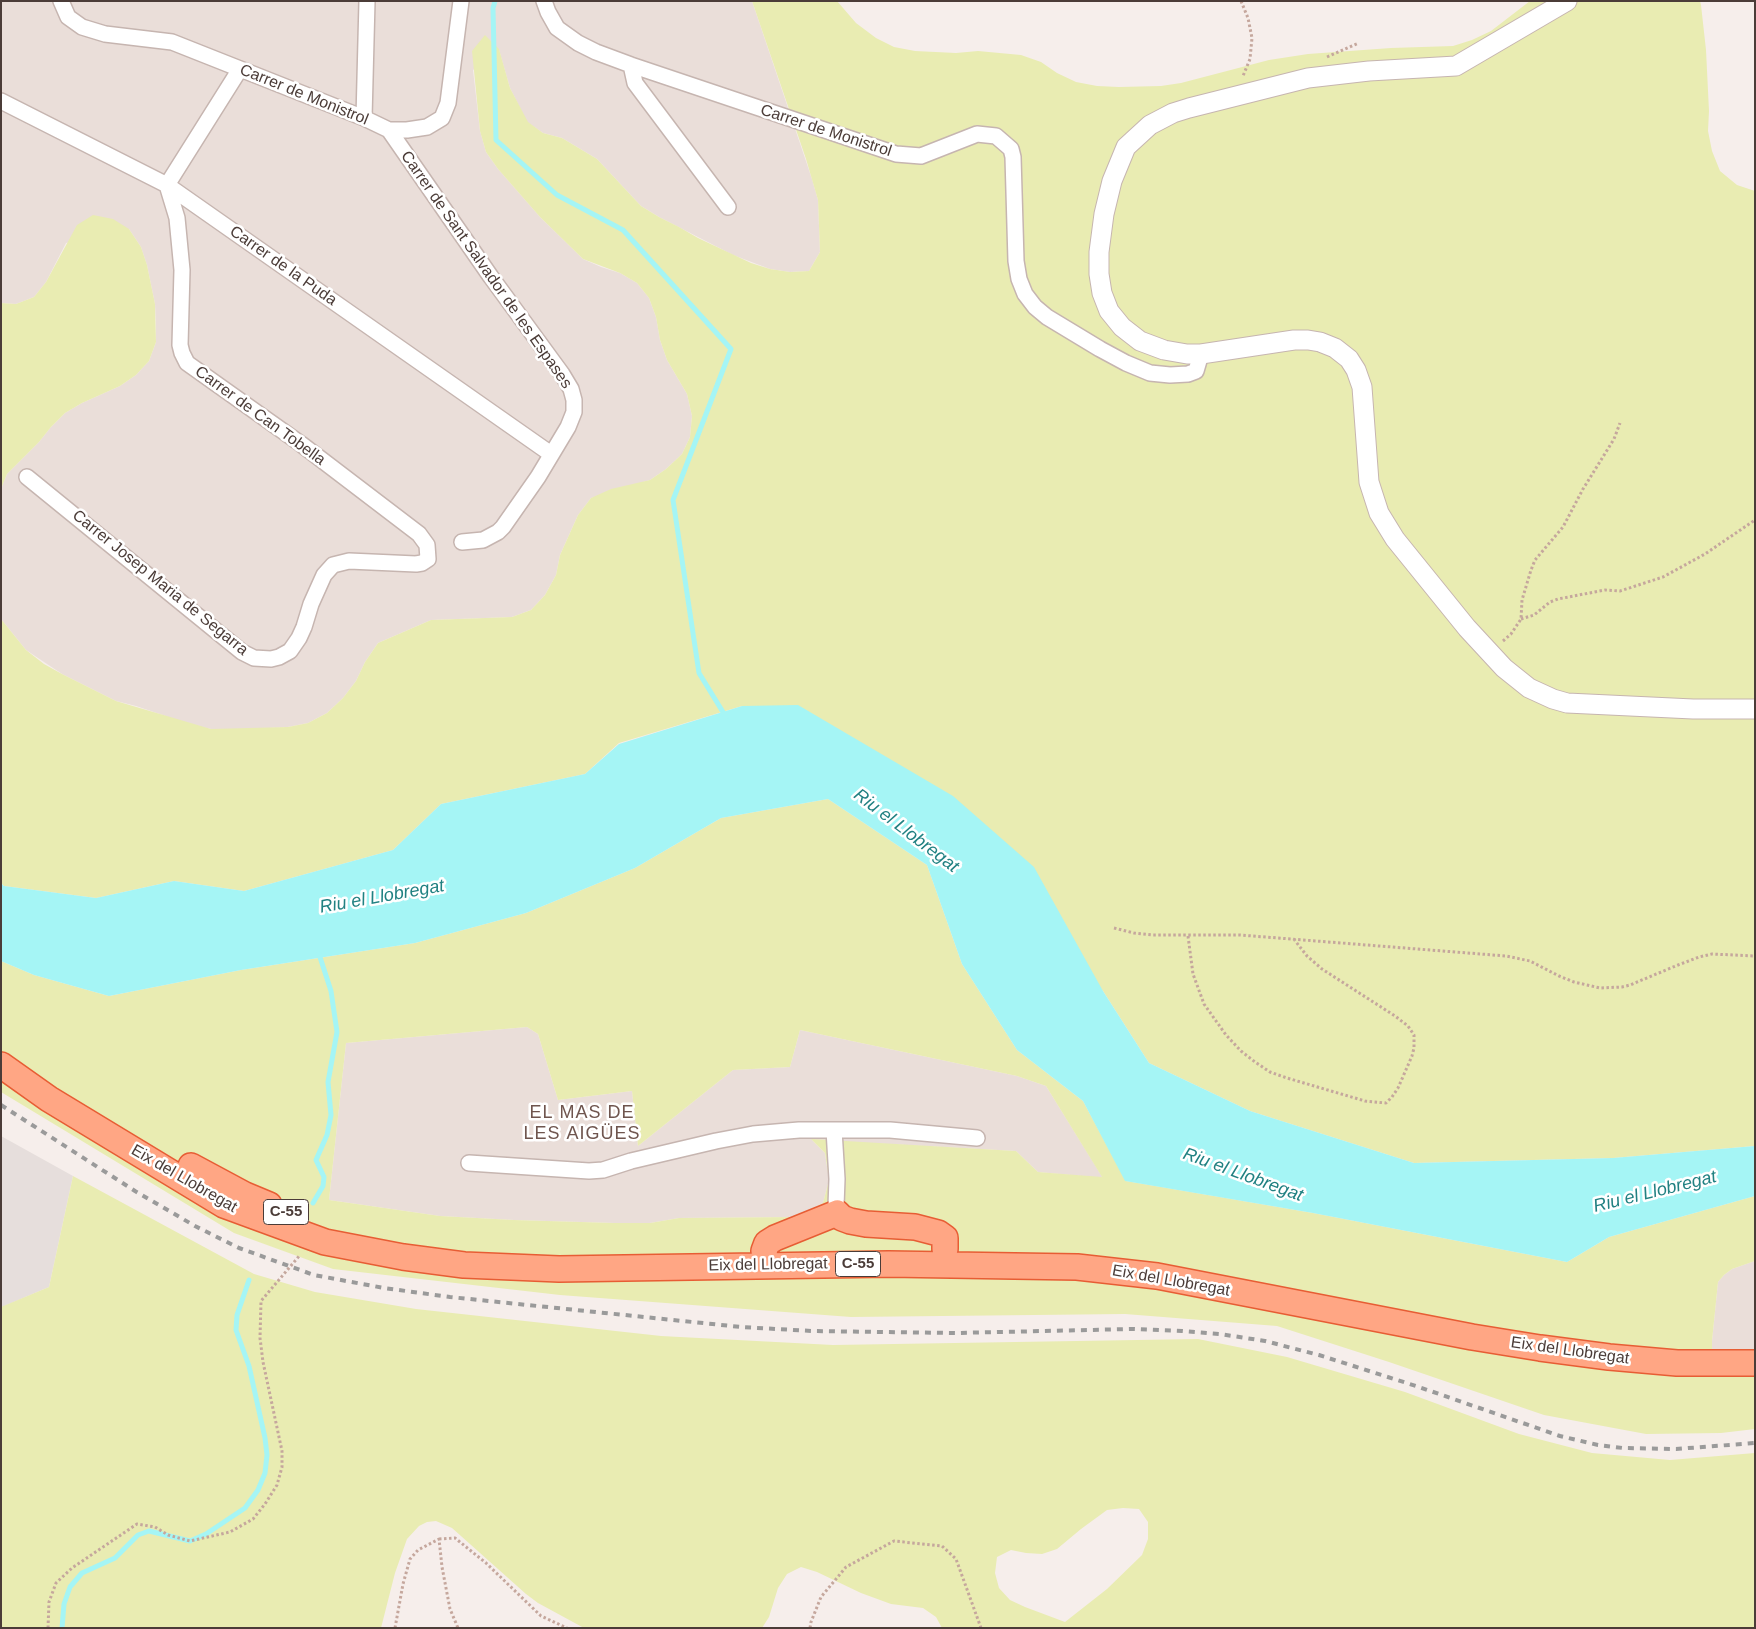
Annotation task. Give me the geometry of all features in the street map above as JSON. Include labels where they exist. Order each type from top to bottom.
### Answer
[{"type":"highway","name":"Eix del Llobregat","points":[[1,1055],[24,1065],[211,1178],[245,1195],[327,1227],[372,1238],[446,1248],[527,1253],[629,1254],[945,1250],[1023,1251],[1098,1255],[1150,1261],[1570,1339],[1629,1347],[1689,1350],[1755,1348]]},
{"type":"highway","name":"Eix del Llobregat","points":[[1,1065],[49,1099],[224,1205],[325,1242],[404,1257],[464,1265],[559,1269],[889,1264],[1077,1267],[1157,1276],[1462,1335],[1540,1348],[1677,1363],[1755,1363]]},
{"type":"highway","points":[[764,1251],[768,1243],[775,1238],[837,1213],[842,1218],[850,1221],[866,1224],[915,1226],[938,1233],[945,1238],[945,1250]]},
{"type":"street","name":"Carrer de Monistrol","points":[[61,1],[68,17],[82,27],[105,34],[172,42],[364,118],[389,130],[427,128],[442,118],[448,103],[461,1]]},
{"type":"street","points":[[364,118],[367,1]]},
{"type":"street","name":"Carrer de Monistrol","points":[[544,1],[552,20],[565,35],[596,52],[896,154],[921,156],[977,134],[996,136],[1011,149],[1013,157],[1016,261],[1019,279],[1025,294],[1035,307],[1047,317],[1100,350],[1150,373],[1188,374],[1196,371],[1201,354]]},
{"type":"street","points":[[1567,1],[1456,66],[1322,76],[1232,96],[1173,113],[1150,125],[1133,140],[1121,156],[1112,180],[1101,236],[1099,264],[1100,283],[1105,302],[1115,319],[1131,334],[1151,346],[1176,353],[1201,354],[1301,340],[1326,344],[1349,359],[1356,370],[1362,387],[1369,482],[1379,513],[1386,527],[1490,654],[1514,677],[1529,688],[1553,699],[1567,702],[1693,709],[1755,709]]},
{"type":"street","points":[[631,65],[635,84],[728,207]]},
{"type":"street","points":[[167,185],[240,69]]},
{"type":"street","name":"Carrer de la Puda","points":[[1,101],[167,185],[551,454]]},
{"type":"street","name":"Carrer de Sant Salvador de les Espases","points":[[389,130],[571,389],[574,400],[574,412],[568,427],[538,477],[498,532],[484,540],[462,542]]},
{"type":"street","name":"Carrer de Can Tobella","points":[[167,185],[177,218],[182,270],[180,344],[187,363],[301,444],[419,534]]},
{"type":"street","name":"Carrer Josep Maria de Segarra","points":[[27,477],[242,652],[254,658],[280,657],[290,651],[299,638],[324,575],[333,565],[349,560],[372,563],[422,563],[428,559],[427,545],[419,534]]},
{"type":"street","points":[[834,1130],[837,1213]]},
{"type":"street","points":[[469,1163],[589,1171],[603,1170],[672,1150],[753,1134],[790,1131],[890,1130],[977,1138]]},
{"type":"path","points":[[1232,96],[1246,69],[1251,49],[1251,28],[1241,1]]},
{"type":"path","points":[[1490,654],[1511,634],[1521,619],[1522,600],[1535,560],[1563,527],[1583,489],[1614,439],[1620,423]]},
{"type":"path","points":[[1521,619],[1534,615],[1550,602],[1558,599],[1606,590],[1620,591],[1663,577],[1683,568],[1755,520]]},
{"type":"path","points":[[1114,928],[1154,935],[1240,935],[1293,938],[1520,958],[1540,965],[1574,982],[1600,988],[1630,985],[1699,957],[1712,954],[1755,956]]},
{"type":"path","points":[[1188,936],[1193,974],[1204,1004],[1226,1035],[1241,1051],[1270,1072],[1365,1101],[1386,1103],[1398,1088],[1412,1056],[1414,1035],[1408,1026],[1394,1016],[1322,970],[1307,956],[1293,938]]},
{"type":"path","points":[[48,1628],[49,1602],[56,1583],[72,1568],[137,1524],[155,1527],[168,1535],[190,1540],[230,1532],[253,1519],[265,1504],[277,1485],[282,1468],[282,1451],[277,1419],[263,1362],[260,1338],[261,1301],[313,1238]]},
{"type":"path","points":[[395,1628],[403,1584],[410,1559],[418,1550],[439,1539],[455,1538],[486,1563],[541,1616],[567,1628]]},
{"type":"path","points":[[439,1539],[450,1609],[458,1628]]},
{"type":"path","points":[[810,1628],[810,1622],[821,1597],[846,1567],[894,1541],[942,1546],[956,1559],[980,1628]]},
{"type":"shaded area","points":[[1,1],[752,1],[818,200],[820,252],[809,271],[790,272],[770,269],[733,255],[641,206],[597,159],[562,138],[543,133],[527,122],[510,88],[499,50],[473,70],[480,131],[486,152],[498,169],[540,217],[583,259],[620,273],[637,283],[649,298],[667,360],[687,394],[692,416],[690,437],[682,454],[666,469],[650,480],[591,498],[578,515],[560,555],[556,575],[545,595],[531,610],[512,617],[431,620],[378,643],[365,662],[356,681],[343,698],[327,713],[308,723],[288,727],[230,730],[192,725],[116,701],[62,674],[26,650],[1,619],[1,489],[7,474],[65,413],[120,386],[136,375],[149,361],[156,342],[156,324],[155,304],[147,265],[141,247],[129,229],[66,243],[46,282],[34,297],[16,304],[1,303]]},
{"type":"shaded area","points":[[527,1027],[538,1034],[558,1100],[632,1091],[638,1146],[733,1070],[790,1067],[800,1030],[1017,1076],[1046,1086],[1103,1178],[1038,1172],[1016,1151],[812,1140],[825,1153],[829,1180],[823,1203],[797,1217],[679,1218],[650,1223],[514,1220],[440,1216],[329,1200],[346,1043]]},
{"type":"shaded area","points":[[1,1136],[73,1176],[49,1287],[2,1307]]},
{"type":"shaded area","points":[[1755,1261],[1755,1373],[1712,1350],[1712,1341],[1718,1282],[1732,1269]]},
{"type":"green space","points":[[752,1],[837,1],[856,23],[876,38],[894,47],[915,51],[956,53],[978,51],[1021,55],[1041,62],[1057,73],[1076,82],[1097,86],[1119,87],[1161,86],[1181,83],[1269,60],[1308,54],[1453,46],[1491,31],[1530,1],[1700,1],[1706,50],[1708,131],[1712,151],[1720,171],[1737,185],[1755,191],[1755,1146],[1613,1158],[1414,1163],[1250,1111],[1149,1063],[1103,991],[742,706],[619,743],[585,774],[441,804],[393,850],[244,891],[174,881],[96,898],[4,886],[1,883],[1,619],[26,650],[44,664],[116,701],[211,729],[288,727],[308,723],[327,713],[343,698],[356,681],[365,662],[378,643],[431,620],[512,617],[531,610],[545,595],[556,575],[560,555],[578,515],[591,498],[611,489],[650,480],[666,469],[682,454],[690,437],[692,416],[687,394],[667,360],[649,298],[637,283],[620,273],[583,259],[540,217],[498,169],[486,152],[480,131],[472,51],[485,35],[499,49],[510,88],[528,122],[543,133],[562,138],[597,159],[641,206],[698,238],[751,263],[770,269],[790,272],[809,271],[820,252],[818,200],[806,159]]},
{"type":"green space","points":[[93,215],[113,219],[129,229],[141,247],[147,265],[155,304],[156,342],[149,361],[136,375],[120,386],[65,413],[7,474],[1,489],[1,303],[16,304],[34,297],[46,282],[77,225]]},
{"type":"green space","points":[[828,799],[927,865],[962,964],[1017,1050],[1083,1101],[1126,1181],[1313,1213],[1567,1262],[1609,1237],[1755,1196],[1755,1261],[1732,1269],[1718,1282],[1712,1351],[1755,1373],[1755,1429],[1721,1433],[1646,1434],[1544,1415],[1277,1326],[1125,1314],[851,1317],[560,1295],[333,1269],[234,1233],[1,1092],[1,961],[34,975],[109,996],[241,970],[415,943],[526,913],[635,868],[721,818]],"holes":[[[527,1027],[538,1034],[558,1100],[632,1091],[638,1146],[733,1070],[790,1067],[800,1030],[1017,1076],[1046,1086],[1102,1177],[1038,1172],[1016,1151],[811,1139],[825,1153],[829,1180],[823,1203],[797,1217],[679,1218],[650,1223],[514,1220],[440,1216],[329,1200],[346,1043]]]},
{"type":"green space","points":[[73,1176],[254,1274],[315,1292],[416,1309],[661,1336],[833,1345],[1198,1339],[1287,1357],[1405,1392],[1519,1434],[1592,1453],[1670,1460],[1755,1453],[1755,1628],[942,1628],[936,1617],[923,1608],[891,1604],[801,1567],[787,1574],[778,1588],[769,1617],[762,1628],[584,1628],[538,1603],[452,1528],[436,1521],[427,1522],[419,1526],[407,1539],[395,1573],[381,1628],[1,1628],[1,1307],[49,1287]],"holes":[[[1139,1509],[1148,1522],[1148,1539],[1142,1555],[1107,1589],[1065,1622],[1010,1600],[999,1588],[995,1573],[997,1557],[1011,1550],[1042,1554],[1057,1549],[1107,1510]]]},
{"type":"water","name":"Riu el Llobregat","points":[[798,705],[953,796],[1034,867],[1103,991],[1149,1063],[1250,1111],[1414,1163],[1613,1158],[1755,1146],[1755,1196],[1609,1237],[1567,1262],[1313,1213],[1125,1181],[1083,1101],[1017,1050],[962,964],[927,865],[828,799],[721,818],[635,868],[526,913],[415,943],[241,970],[109,996],[34,975],[1,961],[1,883],[4,886],[96,898],[174,881],[244,891],[393,850],[441,804],[585,774],[619,744],[742,706]]},
{"type":"waterway","points":[[495,1],[493,8],[496,140],[557,195],[623,230],[731,349],[673,500],[699,673],[726,717]]},
{"type":"waterway","points":[[313,1203],[323,1186],[324,1177],[316,1160],[327,1135],[331,1115],[328,1082],[337,1032],[331,991],[319,954]]},
{"type":"waterway","points":[[62,1628],[64,1604],[70,1587],[82,1573],[115,1558],[138,1535],[149,1531],[190,1541],[206,1534],[245,1508],[258,1490],[265,1473],[267,1455],[265,1438],[249,1366],[236,1330],[237,1315],[249,1280]]},
{"type":"railway","points":[[1,1105],[135,1191],[195,1226],[239,1248],[314,1275],[384,1288],[450,1297],[741,1327],[812,1331],[956,1333],[1132,1329],[1220,1334],[1265,1341],[1319,1355],[1416,1386],[1560,1436],[1598,1445],[1623,1448],[1676,1449],[1755,1443]]},
{"type":"district","name":"EL MAS DE LES AIGÜES","points":[[582,1123]]}]
